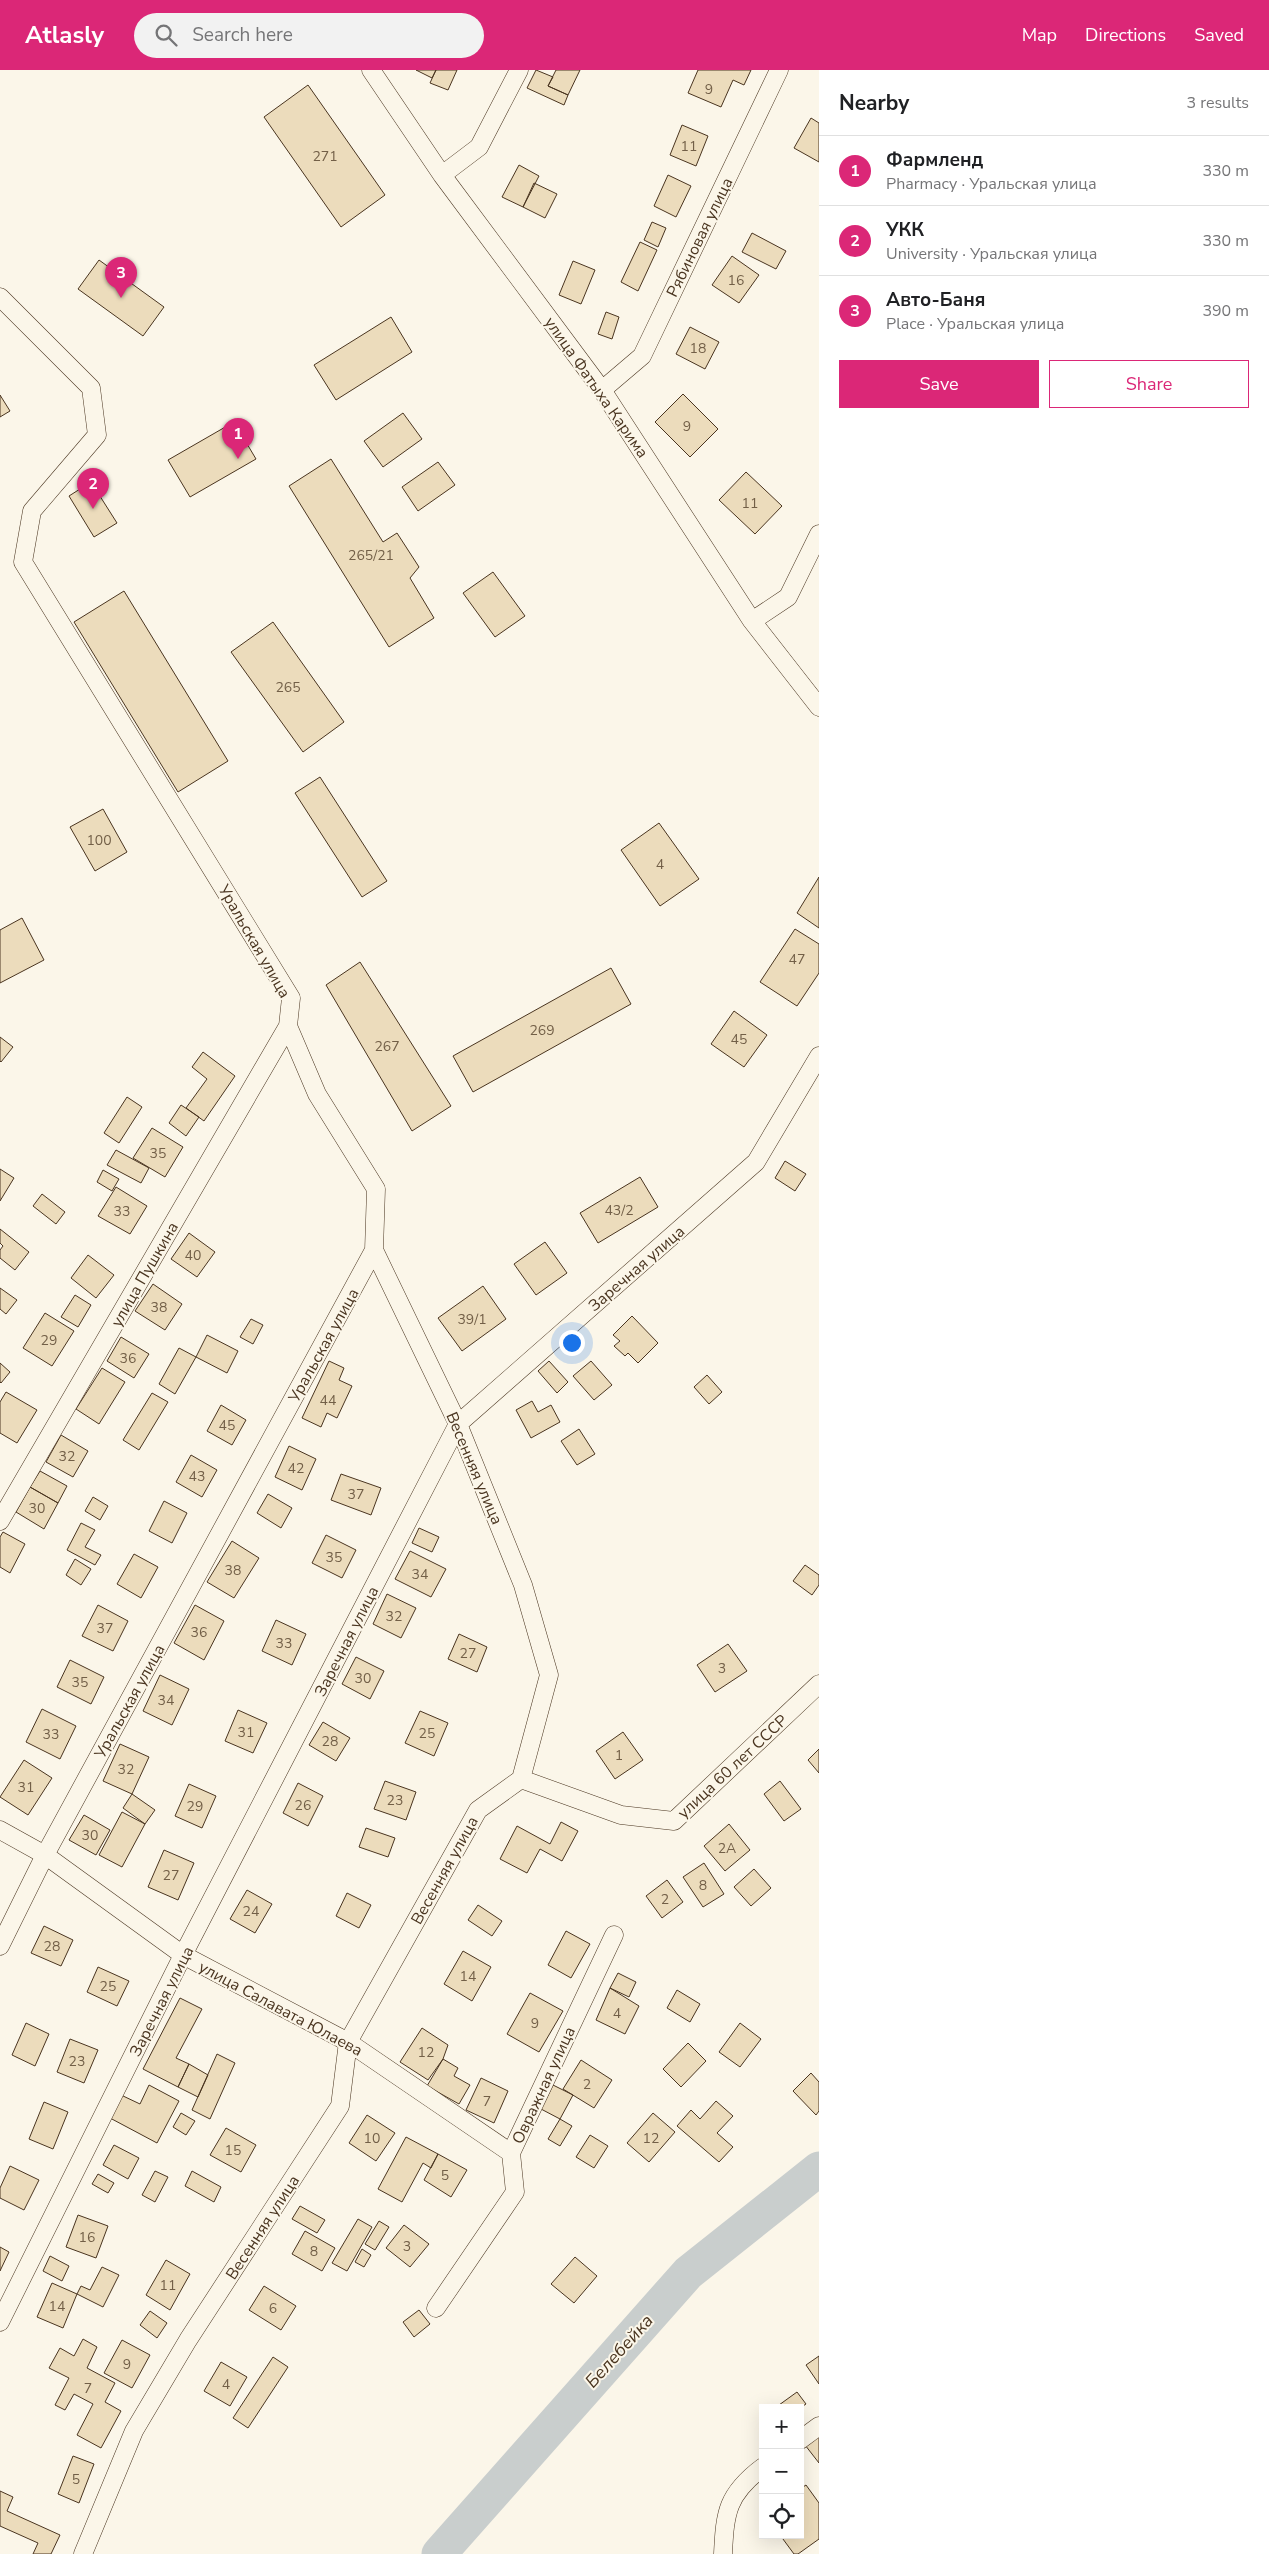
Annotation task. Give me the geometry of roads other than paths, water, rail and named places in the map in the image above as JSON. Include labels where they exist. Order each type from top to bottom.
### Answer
[{"type":"street","name":"улица Фатыха Карима","points":[[371,70],[442,175],[602,390],[752,621],[819,707]]},
{"type":"street","points":[[442,175],[479,146],[520,70]]},
{"type":"street","name":"Рябиновая улица","points":[[602,390],[642,356],[779,70]]},
{"type":"street","name":"Уральская улица","points":[[0,297],[91,388],[97,435],[32,511],[23,562],[291,998],[288,1026],[318,1094],[376,1189],[374,1250],[45,1855],[0,1946]]},
{"type":"street","points":[[752,621],[788,597],[819,534]]},
{"type":"street","name":"улица Пушкина","points":[[0,1521],[288,1026]]},
{"type":"street","name":"Заречная улица","points":[[0,2322],[183,1955],[458,1424],[756,1162],[819,1056]]},
{"type":"street","name":"Весенняя улица","points":[[83,2554],[134,2431],[188,2340],[340,2106],[348,2042],[478,1810],[521,1779],[549,1675],[523,1585],[458,1424],[374,1250]]},
{"type":"street","name":"улица 60 лет СССР","points":[[521,1779],[621,1815],[674,1820],[819,1684]]},
{"type":"street","name":"улица Салавата Юлаева","points":[[0,1830],[45,1855],[183,1955],[348,2042],[511,2153]]},
{"type":"street","name":"Овражная улица","points":[[436,2308],[516,2192],[511,2153],[614,1936]]},
{"type":"street","points":[[804,2437],[819,2426]]},
{"type":"street","points":[[723,2554],[725,2519],[730,2502],[750,2477],[759,2471]]},
{"type":"waterway","name":"Белебейка","points":[[439,2554],[688,2273],[819,2169]]},
{"type":"place","name":"Авто-Баня","points":[[121,298]]},
{"type":"place","name":"Фармленд","points":[[238,459]]},
{"type":"place","name":"УКК","points":[[93,509]]}]
